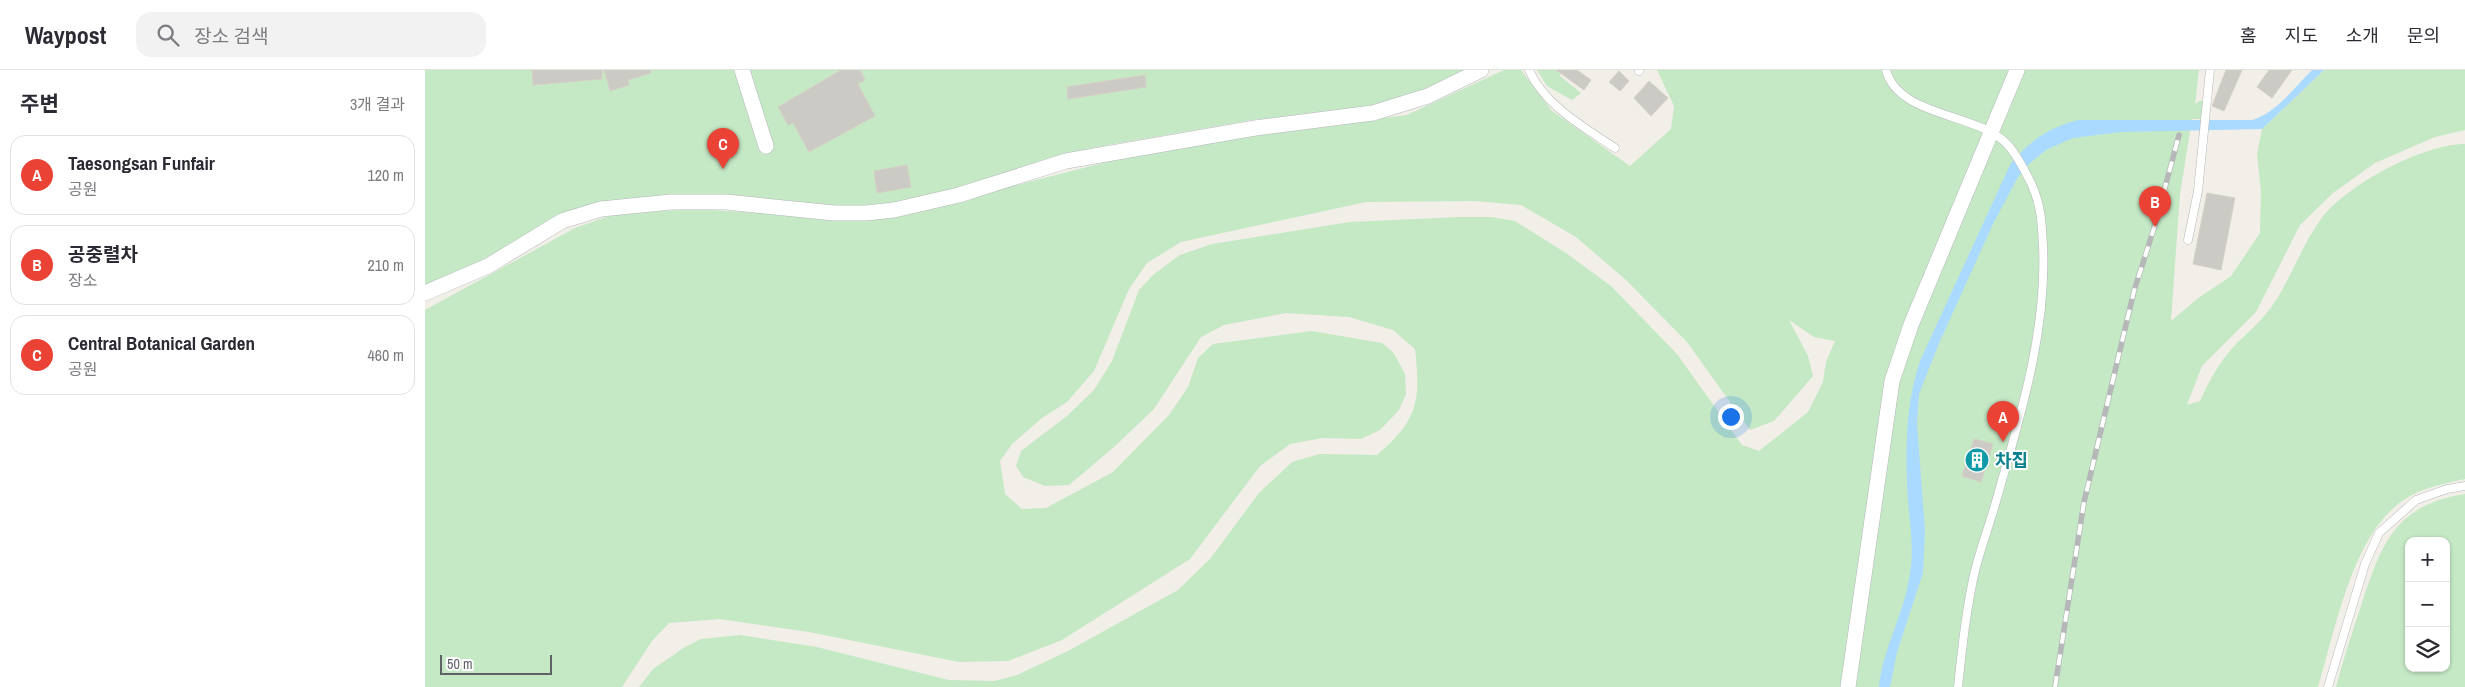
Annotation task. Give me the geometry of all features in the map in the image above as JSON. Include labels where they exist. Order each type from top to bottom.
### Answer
[{"type":"street","points":[[742,70],[766,146]]},
{"type":"street","points":[[425,293],[487,266],[562,221],[601,209],[671,202],[700,202],[834,213],[866,213],[894,210],[959,195],[1028,172],[1075,159],[1263,127],[1373,113],[1428,96],[1481,70]]},
{"type":"street","points":[[1848,687],[1893,381],[1911,325],[2017,70]]},
{"type":"lane","points":[[1529,70],[1549,98],[1575,121],[1615,148]]},
{"type":"lane","points":[[1886,70],[1892,86],[1905,98],[1992,133],[2006,142],[2031,183],[2041,217],[2044,271],[2038,329],[2012,444],[1974,575],[1958,687]]},
{"type":"lane","points":[[2188,240],[2198,191],[2210,70]]},
{"type":"lane","points":[[2328,687],[2365,564],[2379,533],[2416,500],[2447,489],[2465,486]]},
{"type":"green space","points":[[425,70],[1464,70],[1437,86],[1394,102],[1259,121],[1258,119],[1091,148],[951,190],[888,205],[838,208],[621,202],[425,287]]},
{"type":"green space","points":[[1504,70],[1521,70],[1552,111],[1630,166],[1671,129],[1674,106],[1657,70],[2199,70],[2195,104],[2203,101],[2201,119],[2192,119],[2180,194],[2171,321],[2197,299],[2231,276],[2260,233],[2261,191],[2257,154],[2262,129],[2324,70],[2465,70],[2465,130],[2435,137],[2375,163],[2333,193],[2300,225],[2256,312],[2202,366],[2187,405],[2200,401],[2225,357],[2263,318],[2288,280],[2313,231],[2333,206],[2366,180],[2408,159],[2428,151],[2465,144],[2465,479],[2430,488],[2410,496],[2390,511],[2374,531],[2349,581],[2318,687],[639,687],[653,669],[685,647],[701,639],[740,635],[817,647],[949,680],[995,681],[1017,675],[1068,651],[1178,590],[1210,559],[1259,493],[1292,462],[1319,454],[1377,455],[1401,431],[1409,420],[1414,408],[1417,383],[1415,349],[1393,330],[1349,317],[1286,313],[1224,325],[1201,337],[1154,409],[1114,447],[1069,485],[1045,486],[1023,477],[1016,466],[1021,451],[1067,416],[1094,390],[1112,361],[1139,290],[1154,274],[1180,255],[1212,244],[1350,222],[1459,217],[1492,217],[1515,221],[1566,253],[1611,286],[1677,354],[1742,445],[1759,451],[1808,412],[1823,382],[1826,362],[1835,341],[1814,337],[1789,320],[1808,356],[1813,376],[1774,421],[1750,430],[1687,342],[1626,280],[1576,237],[1521,205],[1475,201],[1366,202],[1181,242],[1147,263],[1129,289],[1094,371],[1067,402],[1042,418],[1012,444],[1000,461],[1005,494],[1022,509],[1046,508],[1113,472],[1169,415],[1188,387],[1198,358],[1213,344],[1312,331],[1382,343],[1393,352],[1405,374],[1406,394],[1399,410],[1380,430],[1361,439],[1322,438],[1290,444],[1260,466],[1190,559],[1062,640],[1008,661],[959,662],[809,632],[720,619],[669,623],[652,641],[622,687],[425,687],[425,310],[575,228],[615,214],[695,209],[824,217],[897,216],[1157,149],[1407,115]]},
{"type":"green space","points":[[1537,70],[1562,70],[1560,76],[1581,93],[1572,100],[1547,86]]},
{"type":"green space","points":[[2465,494],[2465,687],[2336,687],[2368,584],[2384,547],[2394,531],[2406,518],[2441,499]]},
{"type":"water","points":[[2312,70],[2324,70],[2262,129],[2121,132],[2073,138],[2046,150],[2029,164],[2018,177],[1993,224],[1940,341],[1919,394],[1917,424],[1925,531],[1923,573],[1897,652],[1890,687],[1879,687],[1885,658],[1904,602],[1911,564],[1912,546],[1907,483],[1907,430],[1915,378],[1920,361],[2010,165],[2017,156],[2040,136],[2079,120],[2252,120],[2261,117],[2277,106]]},
{"type":"building","points":[[532,70],[602,70],[602,79],[533,85]]},
{"type":"building","points":[[604,70],[650,70],[651,73],[628,80],[629,85],[610,91]]},
{"type":"building","points":[[841,70],[860,70],[865,80],[858,84],[875,116],[809,152],[793,123],[788,125],[778,107]]},
{"type":"building","points":[[1556,70],[1577,70],[1591,80],[1584,90]]},
{"type":"building","points":[[2226,70],[2242,70],[2224,111],[2212,106]]},
{"type":"building","points":[[2269,70],[2292,70],[2272,98],[2257,87]]},
{"type":"building","points":[[1619,71],[1629,81],[1620,91],[1609,82]]},
{"type":"building","points":[[1145,75],[1146,87],[1068,99],[1067,87]]},
{"type":"building","points":[[1649,81],[1668,98],[1651,116],[1634,98]]},
{"type":"building","points":[[907,165],[911,187],[877,193],[874,171]]},
{"type":"building","points":[[2207,193],[2235,198],[2221,270],[2193,264]]},
{"type":"building","name":"차집","points":[[1974,439],[1993,444],[1981,482],[1962,476]]},
{"type":"railway","points":[[2055,687],[2084,502],[2134,291],[2155,225],[2179,135]]},
{"type":"place","name":"Central Botanical Garden","points":[[723,169]]},
{"type":"place","name":"공중렬차","points":[[2155,227]]},
{"type":"place","name":"Taesongsan Funfair","points":[[2003,442]]},
{"type":"place","name":"차집","points":[[1977,460]]}]
